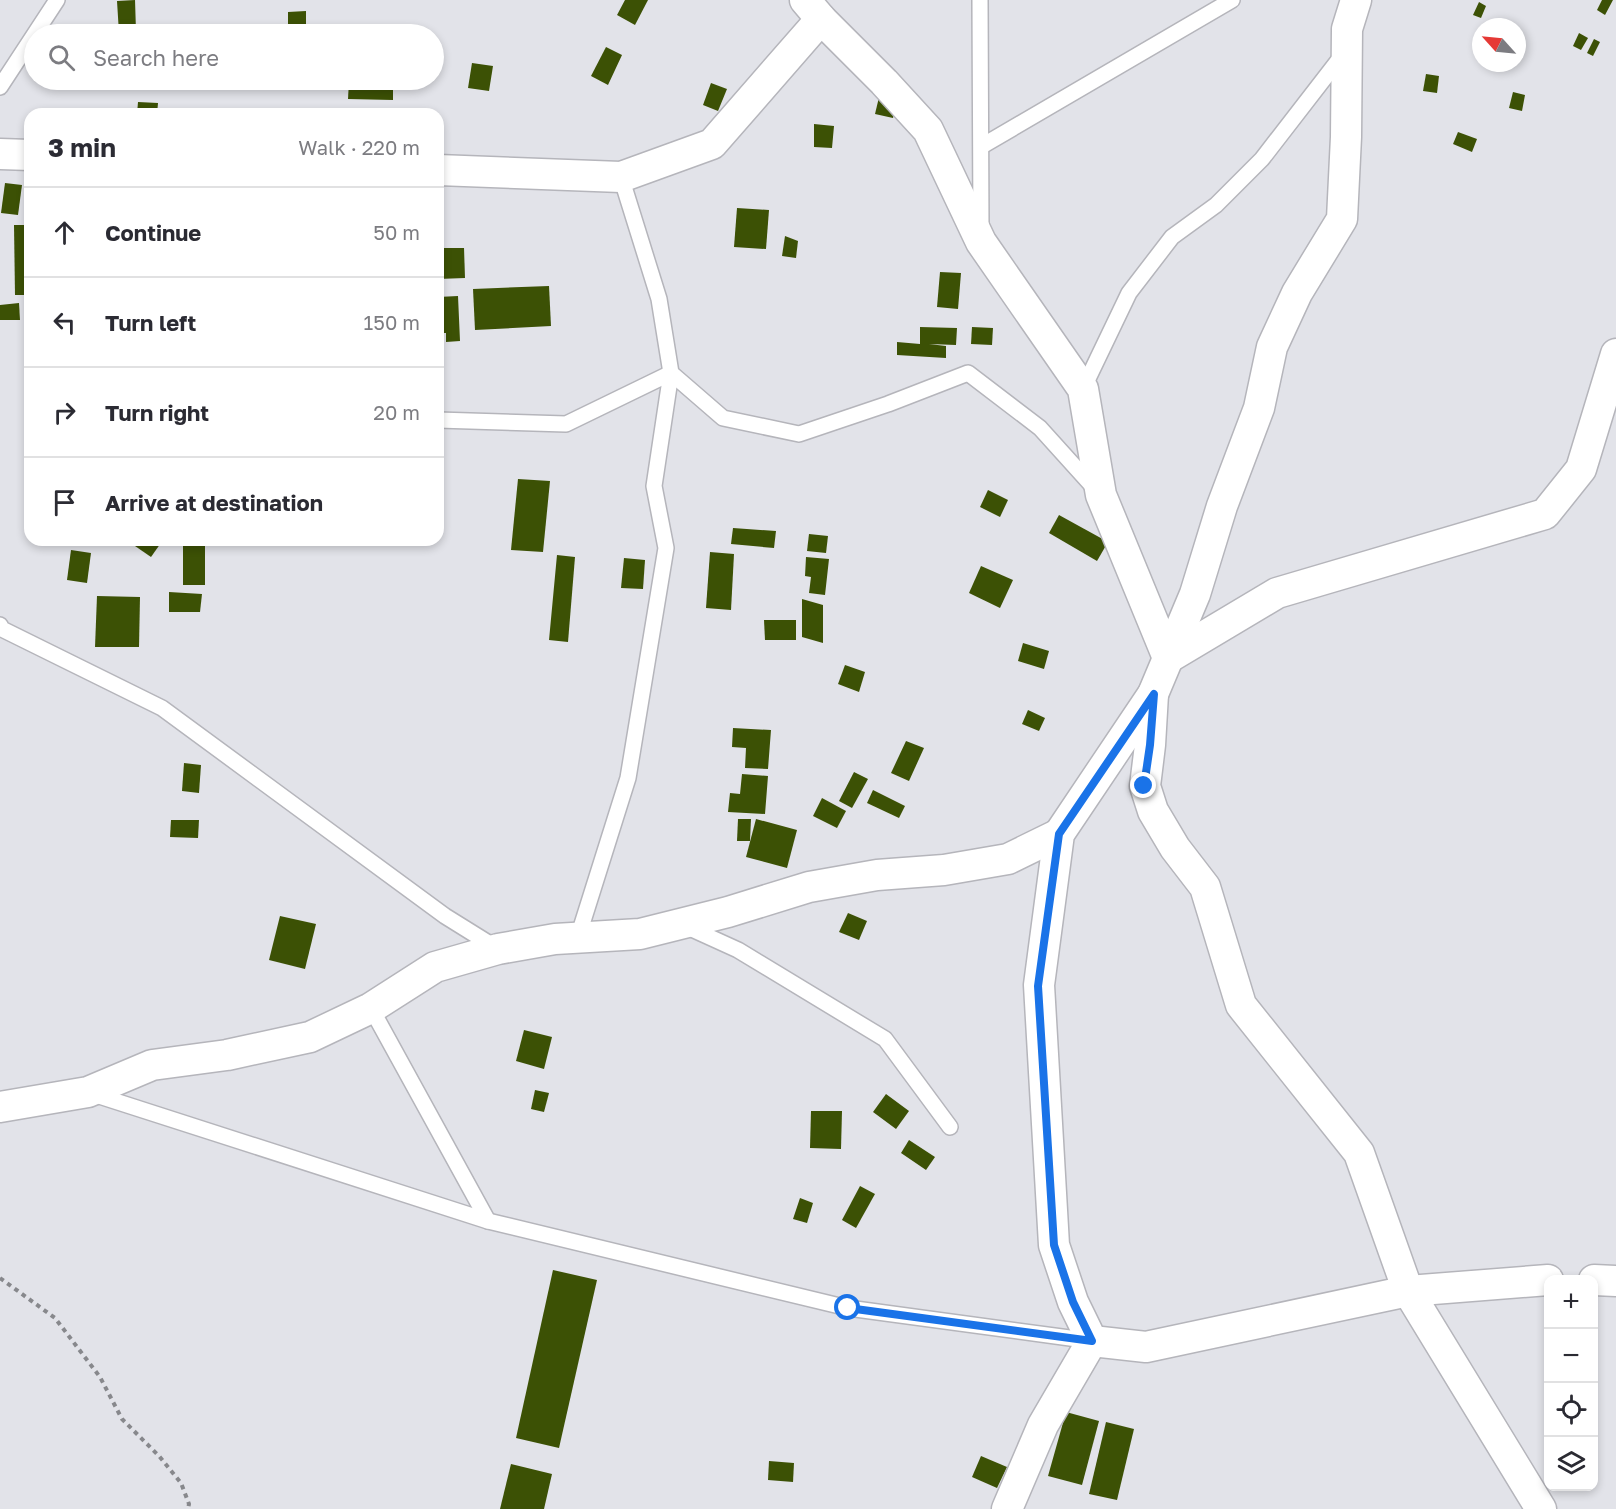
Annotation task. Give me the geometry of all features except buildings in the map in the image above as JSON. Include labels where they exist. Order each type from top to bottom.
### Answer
[{"type":"street","points":[[1092,1341],[1073,1302],[1054,1245],[1038,986],[1059,834],[1154,694],[1195,594],[1222,506],[1259,408],[1272,347],[1298,293],[1342,219],[1346,137],[1347,29],[1356,0]]},
{"type":"street","points":[[444,170],[621,177],[712,144],[819,6],[928,130],[981,242],[1083,389],[1101,495],[1168,658]]},
{"type":"street","points":[[0,154],[24,155]]},
{"type":"street","points":[[1168,658],[1277,593],[1545,514],[1581,469],[1616,354]]},
{"type":"street","points":[[1154,694],[1144,786],[1153,811],[1175,848],[1205,887],[1241,1005],[1359,1153],[1408,1291],[1541,1509]]},
{"type":"street","points":[[0,1107],[88,1092],[152,1065],[227,1055],[310,1037],[371,1008],[435,967],[498,949],[555,939],[640,934],[728,912],[809,887],[877,875],[944,870],[1008,859],[1059,834]]},
{"type":"street","points":[[1598,1280],[1616,1281]]},
{"type":"street","points":[[1092,1341],[1146,1347],[1408,1291],[1544,1281]]},
{"type":"street","points":[[1007,1509],[1043,1425],[1092,1341]]},
{"type":"lane","points":[[41,24],[57,0]]},
{"type":"lane","points":[[980,0],[981,242]]},
{"type":"lane","points":[[982,146],[1232,0]]},
{"type":"lane","points":[[1083,389],[1129,293],[1172,237],[1216,205],[1262,159],[1347,48]]},
{"type":"lane","points":[[0,87],[24,50]]},
{"type":"lane","points":[[578,937],[628,778],[666,548],[654,486],[671,373],[659,299],[621,177]]},
{"type":"lane","points":[[444,420],[566,424],[671,373]]},
{"type":"lane","points":[[671,373],[723,417],[799,434],[888,404],[968,373],[1040,428],[1101,495]]},
{"type":"lane","points":[[1,628],[162,708],[445,916],[498,949]]},
{"type":"lane","points":[[681,924],[738,950],[885,1039],[950,1127]]},
{"type":"lane","points":[[371,1008],[488,1221]]},
{"type":"lane","points":[[88,1092],[488,1221],[848,1308],[1092,1341]]},
{"type":"path","points":[[0,1278],[55,1318],[100,1377],[122,1419],[159,1456],[181,1483],[189,1504],[188,1509]]},
{"type":"route","points":[[848,1308],[1092,1341],[1073,1302],[1054,1245],[1038,986],[1059,834],[1154,694],[1144,786]]}]
